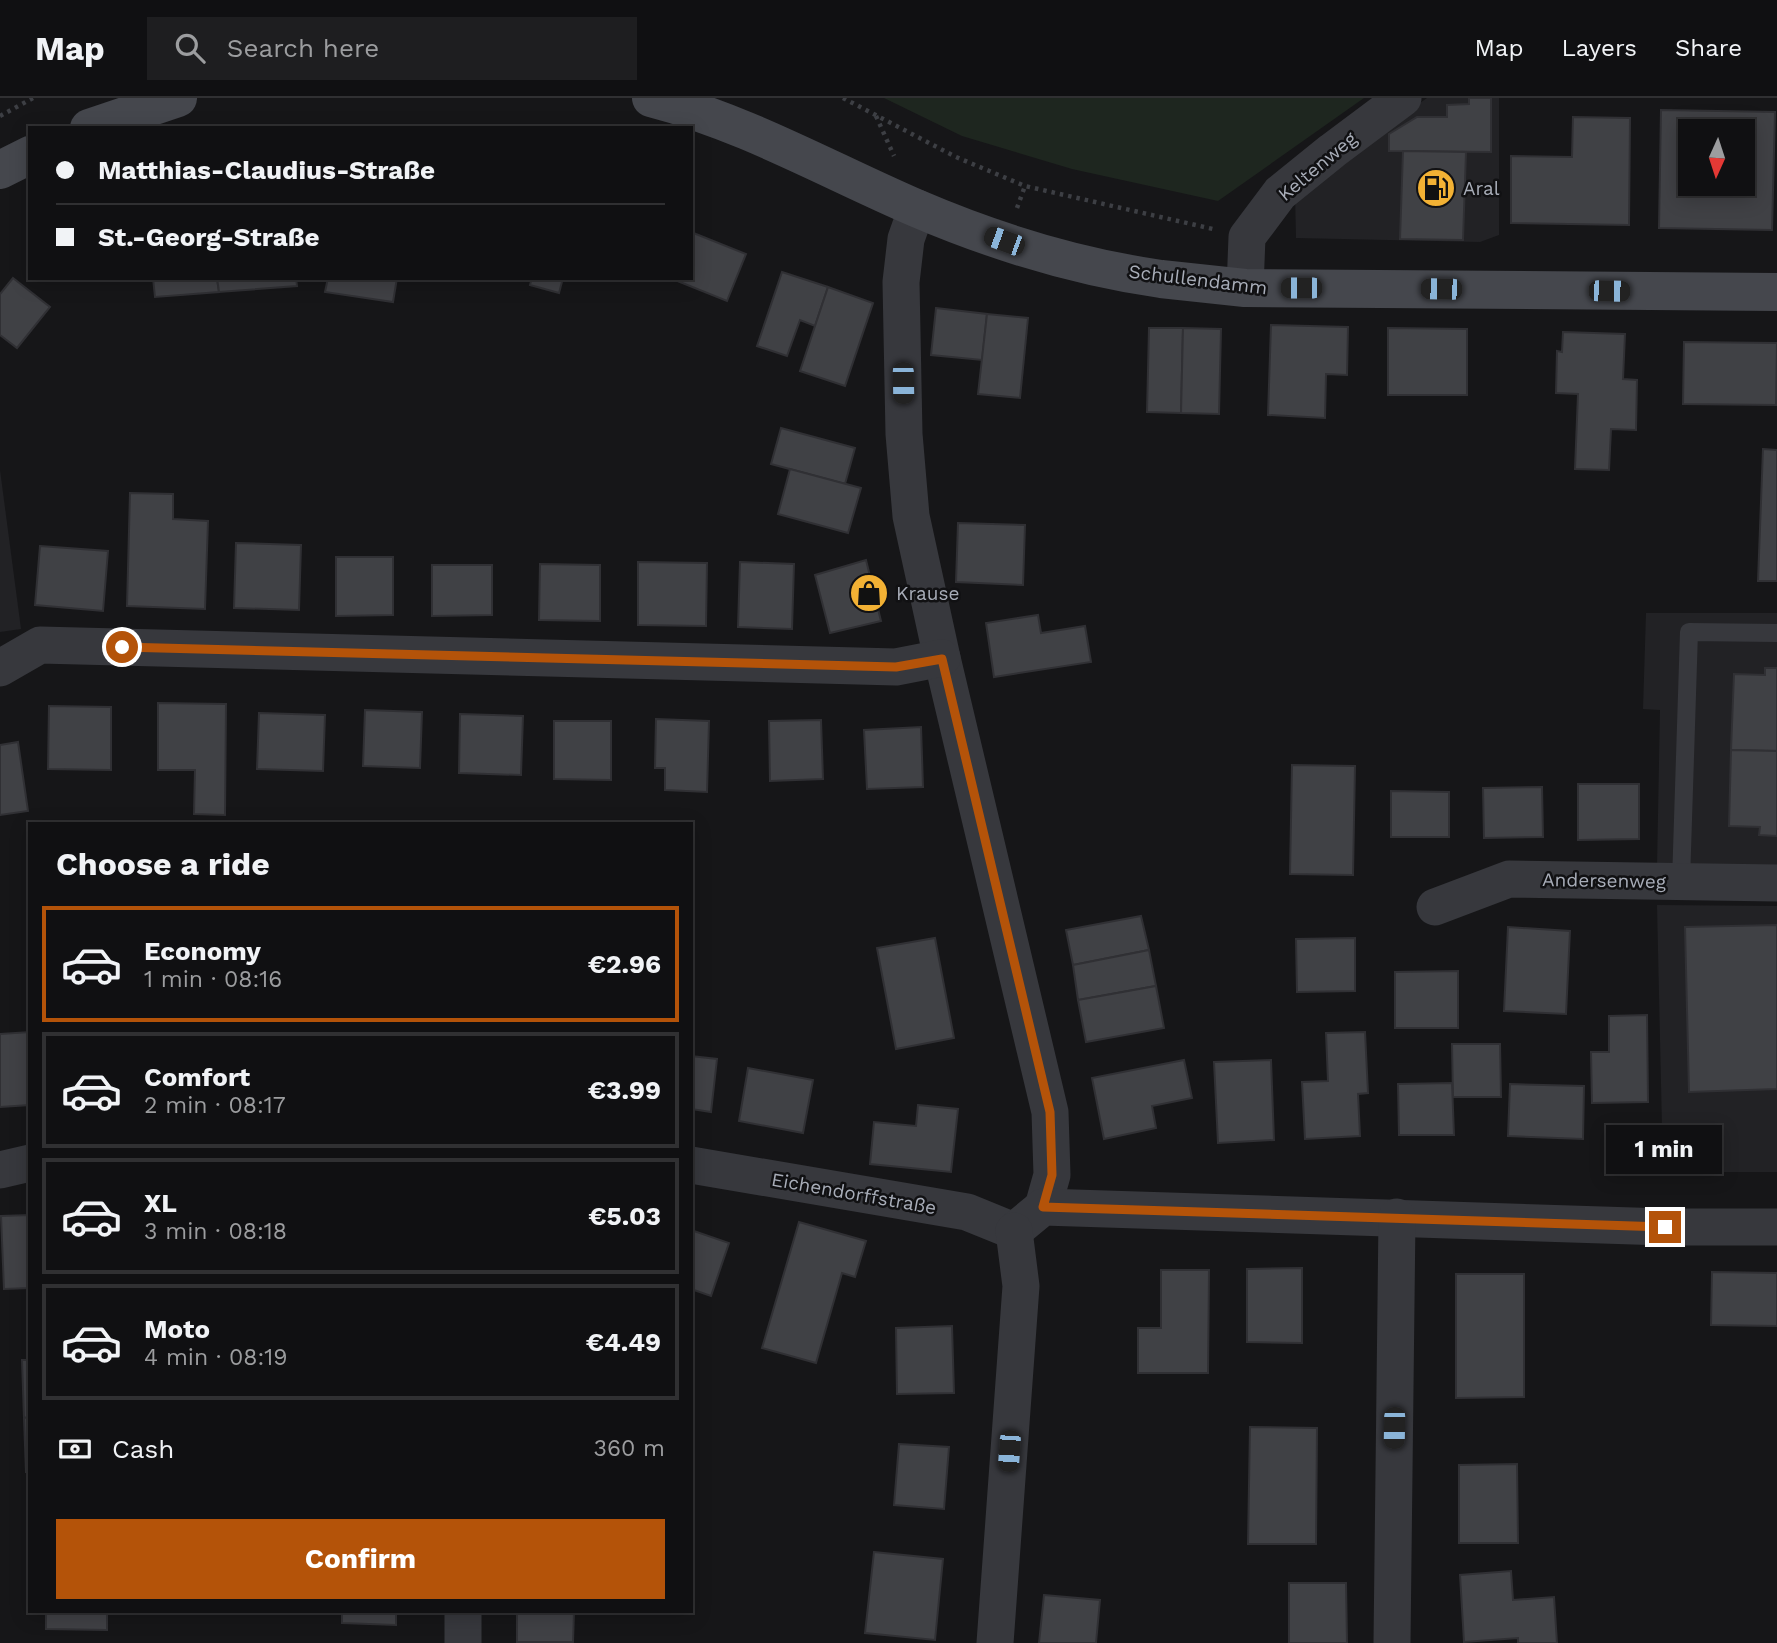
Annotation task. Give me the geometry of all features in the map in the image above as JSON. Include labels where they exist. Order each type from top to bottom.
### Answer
[{"type":"main road","points":[[95,126],[178,98]]},
{"type":"main road","name":"Schullendamm","points":[[651,98],[779,144],[917,208],[1004,241],[1068,259],[1159,278],[1245,288],[1777,292]]},
{"type":"main road","points":[[0,170],[28,156]]},
{"type":"street","name":"Keltenweg","points":[[1247,237],[1280,193],[1403,98]]},
{"type":"street","points":[[917,208],[906,239],[901,282],[904,434],[911,516],[942,659],[1050,1112],[1052,1175],[1043,1207],[1014,1231],[1021,1286],[995,1643]]},
{"type":"street","points":[[1245,288],[1247,237]]},
{"type":"street","points":[[0,668],[40,645],[896,667],[942,659]]},
{"type":"street","name":"Andersenweg","points":[[1435,907],[1509,879],[1777,883]]},
{"type":"street","points":[[0,1170],[28,1163]]},
{"type":"street","name":"Eichendorffstraße","points":[[693,1165],[967,1212],[1014,1231]]},
{"type":"street","points":[[1043,1207],[1665,1227],[1777,1227]]},
{"type":"street","points":[[1392,1643],[1397,1217]]},
{"type":"street","points":[[463,1613],[463,1643]]},
{"type":"lane","points":[[1681,882],[1689,632],[1777,633]]},
{"type":"path","points":[[0,116],[33,98]]},
{"type":"path","points":[[843,98],[956,157],[1025,186],[1247,237]]},
{"type":"shaded area","points":[[884,98],[1364,98],[1218,201],[1072,169],[962,136]]},
{"type":"shaded area","points":[[1427,98],[1499,98],[1499,235],[1480,242],[1296,238],[1295,192]]},
{"type":"shaded area","points":[[0,470],[21,629],[0,632]]},
{"type":"shaded area","points":[[1646,613],[1777,613],[1777,868],[1657,867],[1660,710],[1643,709]]},
{"type":"shaded area","points":[[1657,905],[1777,906],[1777,1172],[1663,1172]]},
{"type":"building","points":[[1469,98],[1491,98],[1491,152],[1389,151],[1389,134],[1417,117],[1447,117],[1447,105],[1469,104]]},
{"type":"building","points":[[1661,110],[1775,112],[1772,230],[1659,228]]},
{"type":"building","points":[[1573,117],[1630,118],[1629,225],[1511,223],[1511,156],[1572,157]]},
{"type":"building","points":[[1403,151],[1466,152],[1463,240],[1400,239]]},
{"type":"building","points":[[693,233],[746,254],[727,301],[675,280],[693,280]]},
{"type":"building","points":[[782,272],[828,287],[815,326],[800,320],[787,356],[757,346]]},
{"type":"building","points":[[13,278],[50,307],[17,348],[0,335],[0,294]]},
{"type":"building","points":[[153,280],[217,280],[219,292],[155,297]]},
{"type":"building","points":[[217,280],[296,280],[297,286],[219,292]]},
{"type":"building","points":[[328,280],[397,280],[393,302],[325,292]]},
{"type":"building","points":[[531,280],[562,280],[559,293],[530,285]]},
{"type":"building","points":[[828,287],[873,303],[845,386],[800,371]]},
{"type":"building","points":[[936,308],[987,314],[982,360],[931,355]]},
{"type":"building","points":[[987,314],[1028,318],[1020,398],[978,394]]},
{"type":"building","points":[[1271,325],[1348,327],[1347,375],[1326,374],[1325,418],[1268,415]]},
{"type":"building","points":[[1149,328],[1183,328],[1181,413],[1147,412]]},
{"type":"building","points":[[1183,328],[1221,329],[1219,414],[1181,413]]},
{"type":"building","points":[[1388,328],[1467,329],[1467,395],[1388,395]]},
{"type":"building","points":[[1563,332],[1625,334],[1623,379],[1637,380],[1636,430],[1611,429],[1609,470],[1575,469],[1578,394],[1556,393],[1557,351],[1562,352]]},
{"type":"building","points":[[1684,342],[1777,343],[1776,405],[1683,404]]},
{"type":"building","points":[[781,428],[855,448],[845,484],[771,464]]},
{"type":"building","points":[[1763,449],[1777,450],[1777,581],[1758,581]]},
{"type":"building","points":[[790,469],[861,488],[848,533],[778,514]]},
{"type":"building","points":[[130,493],[173,494],[173,519],[208,521],[205,609],[127,606]]},
{"type":"building","points":[[958,523],[1025,525],[1023,585],[956,582]]},
{"type":"building","points":[[236,543],[301,545],[299,610],[234,608]]},
{"type":"building","points":[[40,546],[108,551],[103,611],[35,605]]},
{"type":"building","points":[[336,557],[393,557],[393,615],[336,616]]},
{"type":"building","points":[[866,560],[881,621],[830,633],[815,575]]},
{"type":"building","points":[[638,562],[707,563],[706,626],[638,625]]},
{"type":"building","points":[[740,562],[794,564],[792,629],[738,627]]},
{"type":"building","points":[[540,564],[600,565],[600,621],[539,620]]},
{"type":"building","points":[[432,565],[492,565],[492,615],[432,616]]},
{"type":"building","points":[[1038,615],[1041,633],[1085,626],[1091,662],[994,677],[986,623]]},
{"type":"building","points":[[1765,668],[1777,668],[1777,751],[1731,750],[1734,674],[1765,675]]},
{"type":"building","points":[[158,703],[226,704],[225,815],[194,814],[195,770],[158,770]]},
{"type":"building","points":[[49,706],[111,707],[111,770],[48,769]]},
{"type":"building","points":[[365,710],[422,712],[420,768],[363,766]]},
{"type":"building","points":[[259,713],[325,715],[323,771],[257,769]]},
{"type":"building","points":[[460,714],[523,716],[521,775],[459,773]]},
{"type":"building","points":[[656,719],[709,721],[707,792],[665,790],[665,768],[655,768]]},
{"type":"building","points":[[821,720],[823,779],[770,781],[769,721]]},
{"type":"building","points":[[554,721],[611,721],[611,780],[554,779]]},
{"type":"building","points":[[921,727],[923,787],[867,789],[864,730]]},
{"type":"building","points":[[18,742],[28,811],[0,815],[0,745]]},
{"type":"building","points":[[1731,750],[1777,751],[1777,836],[1759,835],[1760,827],[1729,826]]},
{"type":"building","points":[[1292,765],[1355,766],[1353,875],[1290,874]]},
{"type":"building","points":[[1578,784],[1639,784],[1639,839],[1578,840]]},
{"type":"building","points":[[1542,787],[1543,837],[1484,838],[1483,788]]},
{"type":"building","points":[[1391,791],[1449,792],[1449,837],[1391,837]]},
{"type":"building","points":[[1141,916],[1149,950],[1073,965],[1066,930]]},
{"type":"building","points":[[1777,925],[1777,1089],[1689,1092],[1685,927]]},
{"type":"building","points":[[1508,927],[1570,931],[1566,1014],[1504,1011]]},
{"type":"building","points":[[935,938],[954,1038],[896,1049],[877,948]]},
{"type":"building","points":[[1355,938],[1355,991],[1297,992],[1296,939]]},
{"type":"building","points":[[1149,950],[1156,986],[1078,1000],[1073,965]]},
{"type":"building","points":[[1458,971],[1458,1028],[1395,1028],[1395,972]]},
{"type":"building","points":[[1156,986],[1164,1028],[1086,1042],[1078,1000]]},
{"type":"building","points":[[1647,1015],[1648,1102],[1592,1103],[1591,1052],[1609,1052],[1609,1016]]},
{"type":"building","points":[[28,1032],[28,1105],[0,1107],[0,1034]]},
{"type":"building","points":[[1365,1032],[1368,1093],[1358,1094],[1360,1136],[1305,1139],[1302,1082],[1328,1081],[1326,1033]]},
{"type":"building","points":[[1452,1044],[1500,1044],[1501,1097],[1453,1097]]},
{"type":"building","points":[[693,1056],[717,1059],[711,1112],[693,1109]]},
{"type":"building","points":[[1184,1060],[1192,1098],[1152,1106],[1156,1128],[1104,1139],[1092,1078]]},
{"type":"building","points":[[1271,1060],[1274,1140],[1218,1143],[1214,1062]]},
{"type":"building","points":[[748,1068],[813,1080],[803,1133],[739,1121]]},
{"type":"building","points":[[1452,1083],[1454,1135],[1399,1135],[1398,1084]]},
{"type":"building","points":[[1510,1084],[1584,1086],[1583,1139],[1508,1136]]},
{"type":"building","points":[[918,1105],[958,1109],[951,1172],[870,1164],[874,1122],[916,1126]]},
{"type":"building","points":[[28,1215],[28,1288],[4,1289],[1,1216]]},
{"type":"building","points":[[799,1222],[866,1241],[855,1277],[842,1273],[816,1363],[762,1348]]},
{"type":"building","points":[[693,1231],[729,1243],[711,1296],[693,1290]]},
{"type":"building","points":[[1302,1268],[1302,1343],[1247,1342],[1247,1269]]},
{"type":"building","points":[[1161,1270],[1209,1270],[1208,1373],[1138,1373],[1138,1328],[1161,1328]]},
{"type":"building","points":[[1712,1272],[1777,1273],[1777,1326],[1711,1325]]},
{"type":"building","points":[[1456,1274],[1524,1274],[1524,1397],[1456,1398]]},
{"type":"building","points":[[952,1326],[954,1393],[897,1394],[896,1328]]},
{"type":"building","points":[[22,1360],[28,1360],[28,1417],[24,1418]]},
{"type":"building","points":[[28,1417],[28,1472],[26,1472],[24,1418]]},
{"type":"building","points":[[1250,1427],[1317,1428],[1316,1544],[1248,1544]]},
{"type":"building","points":[[899,1444],[949,1447],[944,1509],[894,1505]]},
{"type":"building","points":[[1517,1464],[1518,1543],[1459,1543],[1459,1465]]},
{"type":"building","points":[[874,1552],[943,1559],[935,1640],[865,1633]]},
{"type":"building","points":[[1511,1571],[1513,1600],[1554,1597],[1557,1643],[1518,1643],[1518,1638],[1464,1642],[1460,1575]]},
{"type":"building","points":[[1289,1583],[1346,1583],[1347,1643],[1289,1643]]},
{"type":"building","points":[[1044,1595],[1100,1600],[1096,1643],[1039,1643]]},
{"type":"building","points":[[46,1613],[107,1613],[107,1630],[46,1629]]},
{"type":"building","points":[[342,1613],[396,1613],[396,1625],[342,1623]]},
{"type":"building","points":[[517,1613],[574,1613],[573,1642],[517,1642]]},
{"type":"place","name":"Aral","points":[[1436,188]]},
{"type":"place","name":"Krause","points":[[869,593]]},
{"type":"route","points":[[122,647],[896,667],[942,659],[1050,1112],[1052,1175],[1043,1207],[1665,1227]]}]
